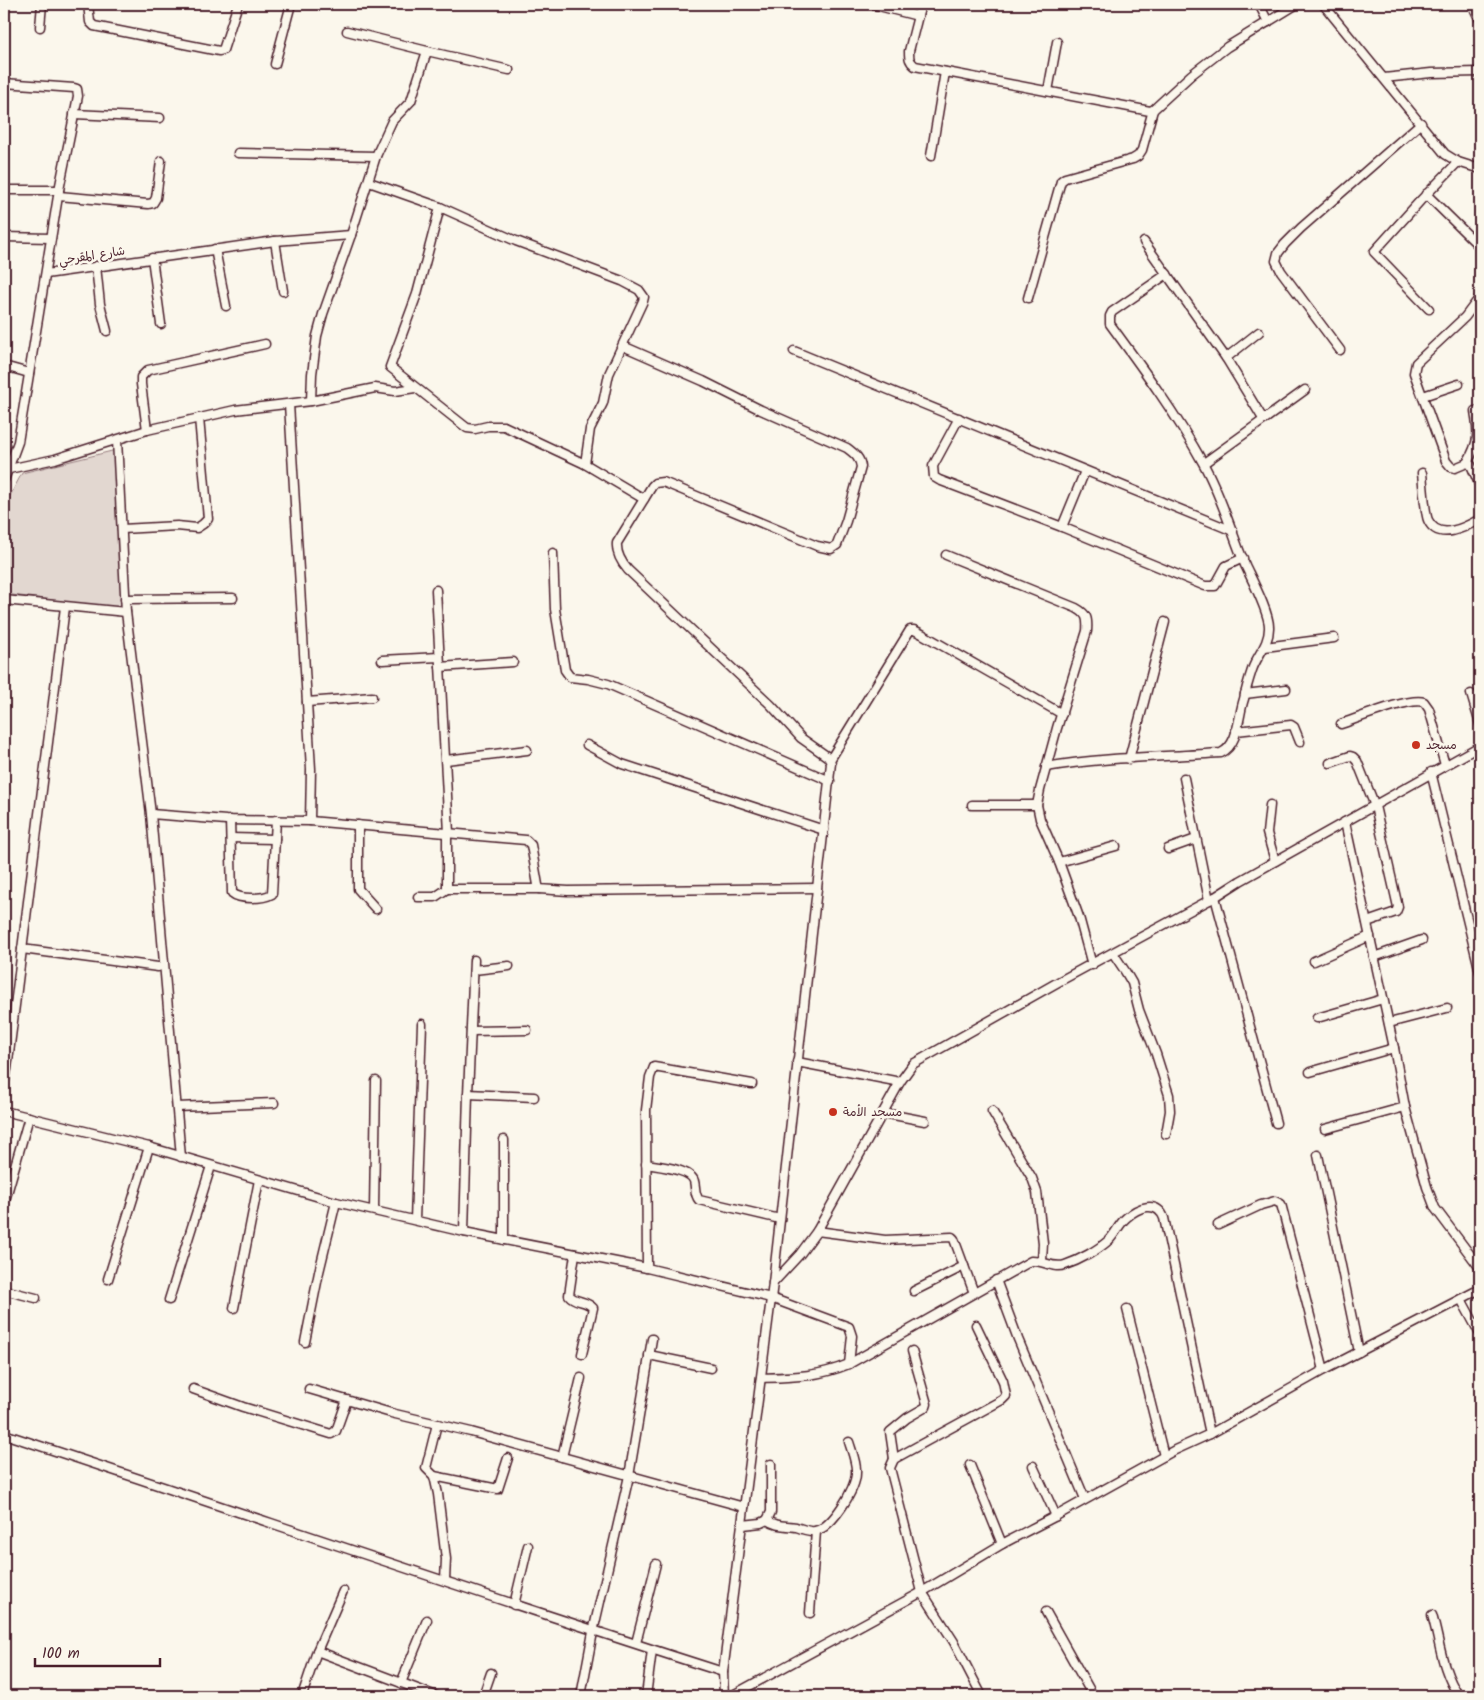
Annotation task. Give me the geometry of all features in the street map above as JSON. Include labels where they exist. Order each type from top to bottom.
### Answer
[{"type":"street","points":[[40,27],[42,4]]},
{"type":"street","points":[[88,4],[90,22],[94,26],[221,51],[238,4]]},
{"type":"street","points":[[275,64],[291,4]]},
{"type":"street","points":[[871,4],[918,16]]},
{"type":"street","points":[[921,4],[909,51],[911,63],[915,66],[1150,111],[1153,110]]},
{"type":"street","points":[[1259,4],[1268,22]]},
{"type":"street","points":[[1028,298],[1061,181],[1065,178],[1138,156],[1142,150],[1153,110],[1191,75],[1227,47],[1297,4]]},
{"type":"street","points":[[1322,4],[1445,154],[1458,162],[1480,169]]},
{"type":"street","points":[[1474,4],[1480,20]]},
{"type":"street","points":[[347,31],[509,70]]},
{"type":"street","points":[[1048,90],[1057,42]]},
{"type":"street","points":[[311,401],[317,336],[323,314],[352,235],[376,156],[392,121],[410,102],[427,51]]},
{"type":"street","points":[[931,156],[945,72]]},
{"type":"street","points":[[1384,78],[1431,73],[1480,72]]},
{"type":"street","points":[[4,83],[77,89],[78,96],[59,193],[46,274]]},
{"type":"street","points":[[74,114],[160,118]]},
{"type":"street","points":[[1340,350],[1281,271],[1276,261],[1278,253],[1301,228],[1421,123]]},
{"type":"street","points":[[238,153],[376,156]]},
{"type":"street","points":[[4,190],[59,193],[148,204],[153,203],[156,198],[161,161]]},
{"type":"street","points":[[1429,309],[1374,252],[1377,246],[1458,162]]},
{"type":"street","points":[[369,182],[440,207],[516,241],[602,273],[639,290],[644,297],[644,302],[609,374],[603,403],[590,429],[585,464]]},
{"type":"street","points":[[1426,194],[1480,247]]},
{"type":"street","points":[[440,207],[416,294],[390,367],[467,428],[504,426],[585,464],[644,499]]},
{"type":"street","name":"شارع المقرحي","points":[[4,480],[18,442],[46,274],[275,241],[352,235]]},
{"type":"street","points":[[4,237],[51,238]]},
{"type":"street","points":[[275,241],[283,291]]},
{"type":"street","points":[[1144,242],[1226,358],[1263,419]]},
{"type":"street","points":[[215,249],[226,306]]},
{"type":"street","points":[[152,258],[161,324]]},
{"type":"street","points":[[96,266],[100,304],[107,331]]},
{"type":"street","points":[[1046,767],[1077,762],[1221,753],[1231,746],[1252,668],[1265,647],[1269,623],[1204,463],[1152,381],[1110,324],[1112,312],[1167,274]]},
{"type":"street","points":[[1475,411],[1478,432],[1476,446],[1466,463],[1455,468],[1449,465],[1414,373],[1416,362],[1464,317],[1480,297]]},
{"type":"street","points":[[1226,358],[1259,332]]},
{"type":"street","points":[[147,430],[141,377],[148,370],[265,344]]},
{"type":"street","points":[[623,346],[847,448],[857,456],[860,462],[860,471],[846,521],[837,544],[831,549],[817,546],[663,482],[655,483],[617,543],[617,552],[622,562],[699,638],[771,705],[801,738],[830,760]]},
{"type":"street","points":[[794,351],[1233,531]]},
{"type":"street","points":[[4,366],[28,373]]},
{"type":"street","points":[[1423,396],[1459,384]]},
{"type":"street","points":[[9,469],[55,458],[147,430],[236,410],[311,401],[375,388],[395,391],[415,388]]},
{"type":"street","points":[[1204,463],[1304,390]]},
{"type":"street","points":[[289,404],[311,769],[310,821]]},
{"type":"street","points":[[122,529],[176,526],[197,528],[208,519],[199,418]]},
{"type":"street","points":[[959,418],[934,466],[934,477],[1211,587],[1215,586],[1218,582],[1226,566],[1242,558]]},
{"type":"street","points":[[117,440],[126,612],[151,814],[182,1157]]},
{"type":"street","points":[[1466,463],[1471,465],[1480,486]]},
{"type":"street","points":[[1062,527],[1085,471]]},
{"type":"street","points":[[1422,473],[1428,520],[1434,527],[1440,531],[1449,532],[1469,526],[1480,519]]},
{"type":"street","points":[[553,553],[555,609],[564,670],[570,677],[608,684],[830,781]]},
{"type":"street","points":[[946,555],[1076,608],[1087,616],[1087,631],[1046,767],[1037,805],[1040,819],[1059,862],[1079,917],[1092,965]]},
{"type":"street","points":[[436,590],[446,760],[448,889]]},
{"type":"street","points":[[125,599],[233,598]]},
{"type":"street","points":[[4,600],[126,612]]},
{"type":"street","points":[[4,1085],[65,607]]},
{"type":"street","points":[[1129,759],[1165,622]]},
{"type":"street","points":[[724,1696],[723,1672],[773,1283],[830,781],[830,760],[910,630],[922,634],[1062,714]]},
{"type":"street","points":[[1265,647],[1334,638]]},
{"type":"street","points":[[382,660],[439,657]]},
{"type":"street","points":[[440,667],[513,662]]},
{"type":"street","points":[[1245,694],[1286,689]]},
{"type":"street","points":[[1471,694],[1480,724]]},
{"type":"street","points":[[306,702],[372,697]]},
{"type":"street","points":[[1341,724],[1404,704],[1424,702],[1429,710],[1445,765]]},
{"type":"street","points":[[1236,731],[1291,725],[1294,727],[1300,742]]},
{"type":"street","points":[[587,745],[622,764],[824,830]]},
{"type":"street","points":[[773,1283],[800,1254],[817,1231],[900,1082],[913,1064],[1212,899],[1275,861],[1480,746]]},
{"type":"street","points":[[446,760],[527,750]]},
{"type":"street","points":[[1330,763],[1350,756],[1355,759],[1375,806],[1398,907],[1396,912],[1367,922]]},
{"type":"street","points":[[1431,772],[1480,972]]},
{"type":"street","points":[[1184,778],[1196,839],[1276,1123]]},
{"type":"street","points":[[972,805],[1037,805]]},
{"type":"street","points":[[1270,805],[1267,833],[1275,861]]},
{"type":"street","points":[[151,814],[230,820],[310,821],[513,838],[529,842],[539,888]]},
{"type":"street","points":[[230,820],[232,893],[236,897],[266,897],[272,894],[276,820]]},
{"type":"street","points":[[1345,822],[1389,1023],[1405,1107],[1430,1198],[1435,1208],[1480,1268]]},
{"type":"street","points":[[358,825],[358,889],[376,909]]},
{"type":"street","points":[[231,838],[275,839]]},
{"type":"street","points":[[1168,849],[1196,839]]},
{"type":"street","points":[[1059,862],[1116,846]]},
{"type":"street","points":[[418,897],[435,897],[448,889],[539,888],[568,891],[817,888]]},
{"type":"street","points":[[1314,961],[1370,936]]},
{"type":"street","points":[[1374,957],[1422,940]]},
{"type":"street","points":[[22,949],[158,967]]},
{"type":"street","points":[[1112,953],[1132,983],[1139,1010],[1169,1094],[1170,1112],[1166,1134]]},
{"type":"street","points":[[464,1232],[474,960]]},
{"type":"street","points":[[474,970],[509,966]]},
{"type":"street","points":[[1317,1018],[1383,999]]},
{"type":"street","points":[[1389,1023],[1448,1008]]},
{"type":"street","points":[[415,1220],[422,1024]]},
{"type":"street","points":[[470,1032],[527,1030]]},
{"type":"street","points":[[1310,1072],[1394,1048]]},
{"type":"street","points":[[797,1062],[900,1082]]},
{"type":"street","points":[[647,1268],[646,1110],[650,1078],[654,1066],[752,1084]]},
{"type":"street","points":[[374,1210],[376,1081]]},
{"type":"street","points":[[468,1094],[534,1097]]},
{"type":"street","points":[[177,1107],[274,1103]]},
{"type":"street","points":[[1325,1129],[1405,1107]]},
{"type":"street","points":[[4,1111],[149,1147],[336,1202],[464,1232],[647,1268],[771,1298],[849,1328],[852,1336],[849,1364]]},
{"type":"street","points":[[992,1111],[1032,1178],[1037,1192],[1043,1243],[1042,1262]]},
{"type":"street","points":[[883,1113],[925,1121]]},
{"type":"street","points":[[4,1204],[29,1117]]},
{"type":"street","points":[[504,1140],[504,1240]]},
{"type":"street","points":[[108,1279],[149,1147]]},
{"type":"street","points":[[1318,1155],[1359,1352]]},
{"type":"street","points":[[646,1164],[668,1167],[690,1174],[694,1179],[695,1196],[699,1200],[780,1219]]},
{"type":"street","points":[[169,1300],[211,1166]]},
{"type":"street","points":[[234,1308],[259,1180]]},
{"type":"street","points":[[1218,1225],[1261,1205],[1275,1201],[1281,1204],[1324,1370]]},
{"type":"street","points":[[305,1342],[336,1202]]},
{"type":"street","points":[[761,1378],[822,1374],[849,1364],[1031,1261],[1053,1266],[1066,1265],[1095,1250],[1108,1240],[1126,1218],[1149,1206],[1162,1212],[1210,1434]]},
{"type":"street","points":[[817,1231],[885,1240],[952,1237],[974,1293]]},
{"type":"street","points":[[575,1254],[569,1296],[571,1299],[590,1304],[593,1308],[582,1354]]},
{"type":"street","points":[[914,1290],[964,1266]]},
{"type":"street","points":[[996,1280],[1018,1339],[1086,1499]]},
{"type":"street","points":[[731,1696],[922,1592],[1002,1544],[1164,1456],[1210,1434],[1324,1370],[1480,1289]]},
{"type":"street","points":[[4,1290],[36,1298]]},
{"type":"street","points":[[1461,1299],[1480,1334]]},
{"type":"street","points":[[1127,1308],[1164,1456]]},
{"type":"street","points":[[894,1459],[1006,1396],[1003,1381],[976,1325]]},
{"type":"street","points":[[581,1696],[629,1476],[652,1339]]},
{"type":"street","points":[[912,1351],[927,1404],[926,1407],[906,1418],[890,1432],[894,1459],[890,1468],[922,1592],[954,1642],[982,1696]]},
{"type":"street","points":[[649,1355],[711,1368]]},
{"type":"street","points":[[562,1457],[582,1378]]},
{"type":"street","points":[[193,1389],[243,1407],[331,1434],[336,1431],[347,1400]]},
{"type":"street","points":[[309,1389],[391,1413],[744,1507]]},
{"type":"street","points":[[437,1424],[426,1468],[434,1476],[498,1489],[508,1458]]},
{"type":"street","points":[[4,1434],[445,1580],[594,1632],[636,1643],[652,1650],[723,1672]]},
{"type":"street","points":[[767,1520],[782,1527],[796,1527],[802,1530],[816,1531],[826,1525],[838,1513],[854,1486],[856,1467],[849,1442]]},
{"type":"street","points":[[743,1525],[761,1523],[767,1520],[771,1512],[771,1464]]},
{"type":"street","points":[[970,1465],[1002,1544]]},
{"type":"street","points":[[1033,1466],[1056,1516]]},
{"type":"street","points":[[434,1476],[446,1559],[445,1580]]},
{"type":"street","points":[[810,1613],[816,1531]]},
{"type":"street","points":[[514,1605],[528,1546]]},
{"type":"street","points":[[636,1643],[656,1564]]},
{"type":"street","points":[[302,1696],[317,1651],[342,1591]]},
{"type":"street","points":[[1046,1612],[1093,1696]]},
{"type":"street","points":[[1432,1615],[1446,1673],[1459,1696]]},
{"type":"street","points":[[401,1683],[426,1620]]},
{"type":"street","points":[[646,1696],[652,1650]]},
{"type":"street","points":[[317,1651],[436,1696]]},
{"type":"street","points":[[483,1696],[491,1673]]},
{"type":"shaded area","points":[[116,450],[123,609],[4,594],[4,507],[22,473]]},
{"type":"place","name":"مسجد","points":[[1416,745]]},
{"type":"place","name":"مسجد الأمة","points":[[833,1112]]}]
